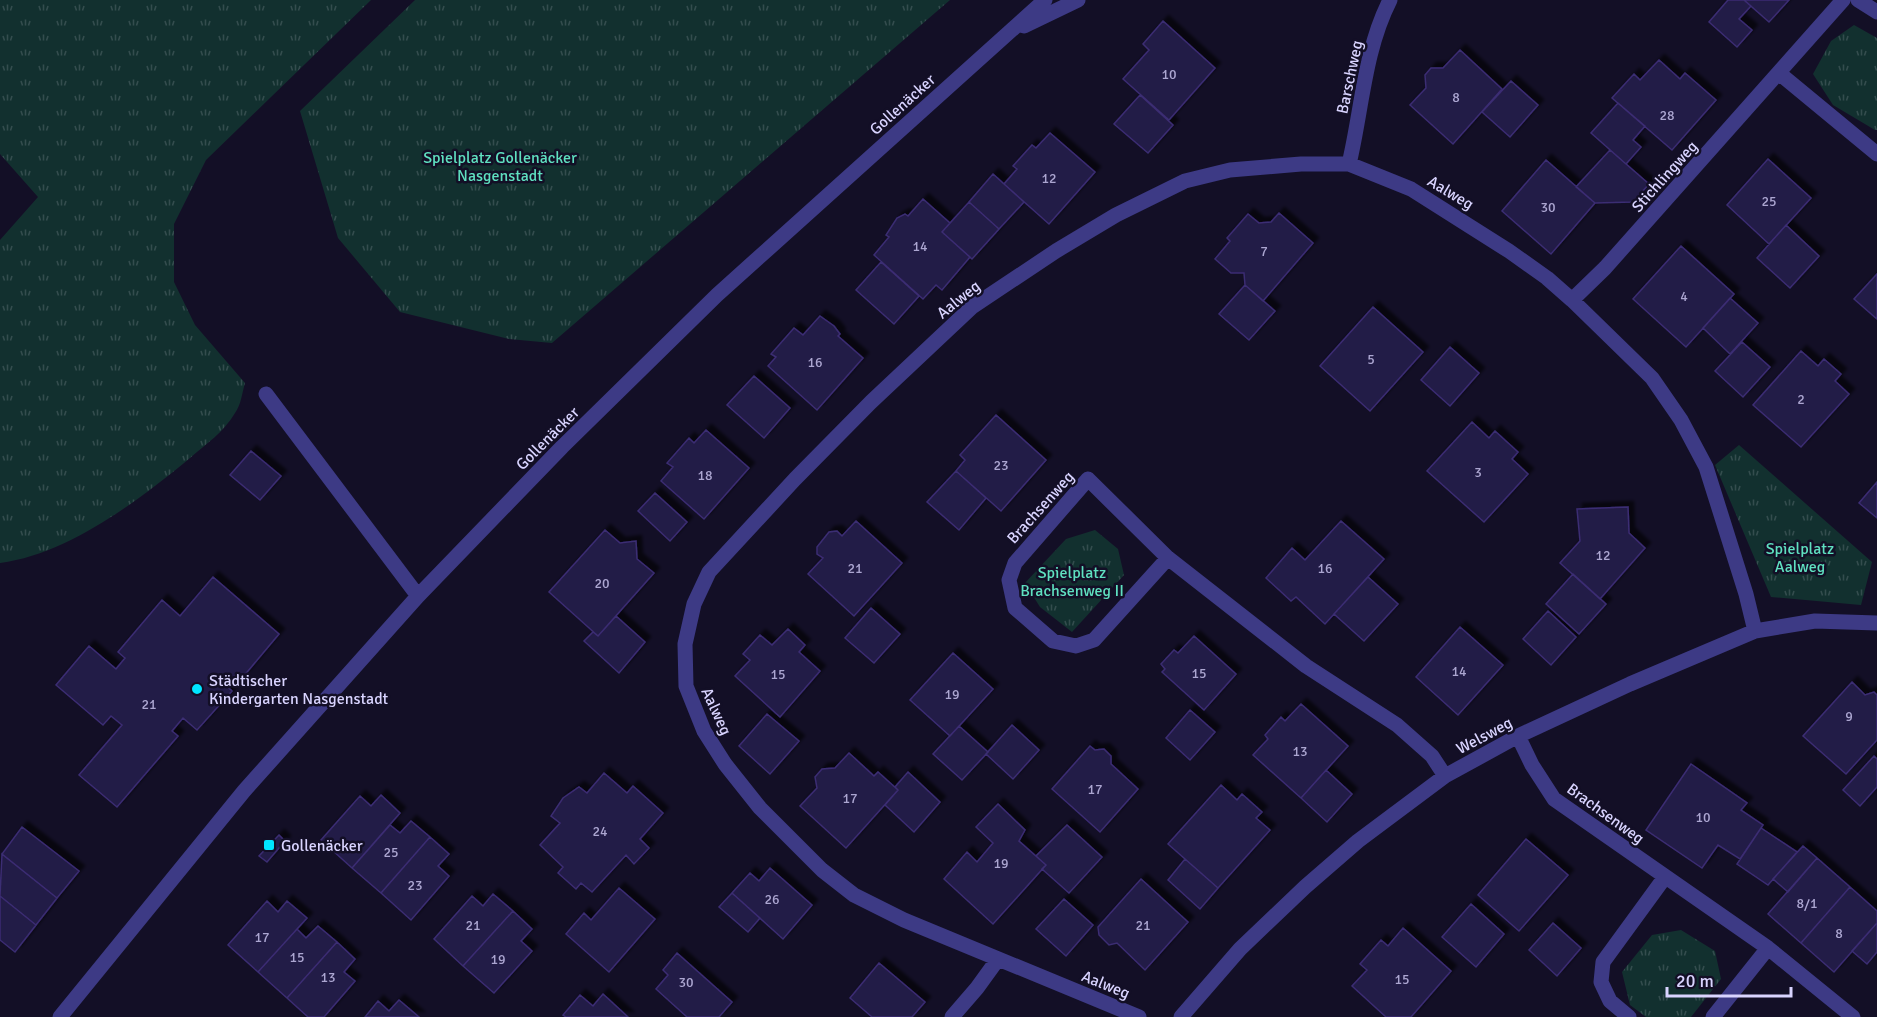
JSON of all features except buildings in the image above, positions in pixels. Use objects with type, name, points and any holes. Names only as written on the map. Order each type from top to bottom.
[{"type":"street","name":"Gollenäcker","points":[[60,1017],[244,791],[418,596],[562,447],[717,295],[1045,0]]},
{"type":"street","name":"Gollenäcker","points":[[1007,33],[1078,0]]},
{"type":"street","name":"Barschweg","points":[[1349,164],[1362,93],[1376,37],[1390,0]]},
{"type":"street","name":"Stichlingweg","points":[[1572,300],[1605,268],[1843,0]]},
{"type":"street","points":[[1858,0],[1877,12]]},
{"type":"street","points":[[1779,72],[1877,154]]},
{"type":"street","name":"Aalweg","points":[[1139,1017],[904,920],[854,895],[822,870],[760,808],[725,764],[704,731],[686,686],[685,644],[694,604],[709,572],[795,479],[871,402],[972,308],[1056,251],[1116,215],[1185,181],[1230,170],[1301,164],[1349,164],[1411,189],[1509,250],[1572,300],[1652,378],[1681,420],[1706,467],[1746,594],[1755,631]]},
{"type":"street","points":[[266,394],[418,596]]},
{"type":"street","name":"Brachsenweg","points":[[1168,558],[1094,640],[1076,646],[1053,641],[1015,609],[1009,580],[1015,563],[1088,479],[1168,558],[1306,666],[1352,698],[1397,725],[1432,756],[1445,776]]},
{"type":"street","name":"Welsweg","points":[[1181,1017],[1240,949],[1305,887],[1358,841],[1445,776],[1518,736],[1630,684],[1755,631],[1815,621],[1877,623]]},
{"type":"street","name":"Brachsenweg","points":[[1518,736],[1532,765],[1554,799],[1768,948],[1853,1017]]},
{"type":"street","points":[[1629,1017],[1610,1001],[1601,982],[1603,962],[1665,877]]},
{"type":"street","points":[[1713,1017],[1768,948]]},
{"type":"street","points":[[952,1017],[998,958]]},
{"type":"green space","points":[[0,0],[371,0],[206,160],[174,224],[174,282],[195,325],[245,383],[239,406],[231,420],[170,474],[101,523],[51,549],[26,558],[0,563],[0,240],[38,197],[0,154]]},
{"type":"green space","name":"Spielplatz Gollenäcker Nasgenstadt","points":[[415,0],[950,0],[552,343],[509,339],[400,312],[338,238],[300,111]]},
{"type":"green space","points":[[1854,25],[1877,38],[1877,130],[1833,105],[1813,74],[1831,41]]},
{"type":"green space","name":"Spielplatz Aalweg","points":[[1739,445],[1872,562],[1861,605],[1771,597],[1715,465]]},
{"type":"green space","name":"Spielplatz Brachsenweg II","points":[[1095,530],[1118,549],[1124,575],[1072,632],[1040,607],[1025,583],[1066,539]]},
{"type":"green space","points":[[1681,930],[1715,951],[1721,979],[1691,1017],[1646,1017],[1630,1005],[1622,972],[1652,935]]},
{"type":"place","name":"Städtischer Kindergarten Nasgenstadt","points":[[197,689]]},
{"type":"place","name":"Gollenäcker","points":[[269,845]]}]
